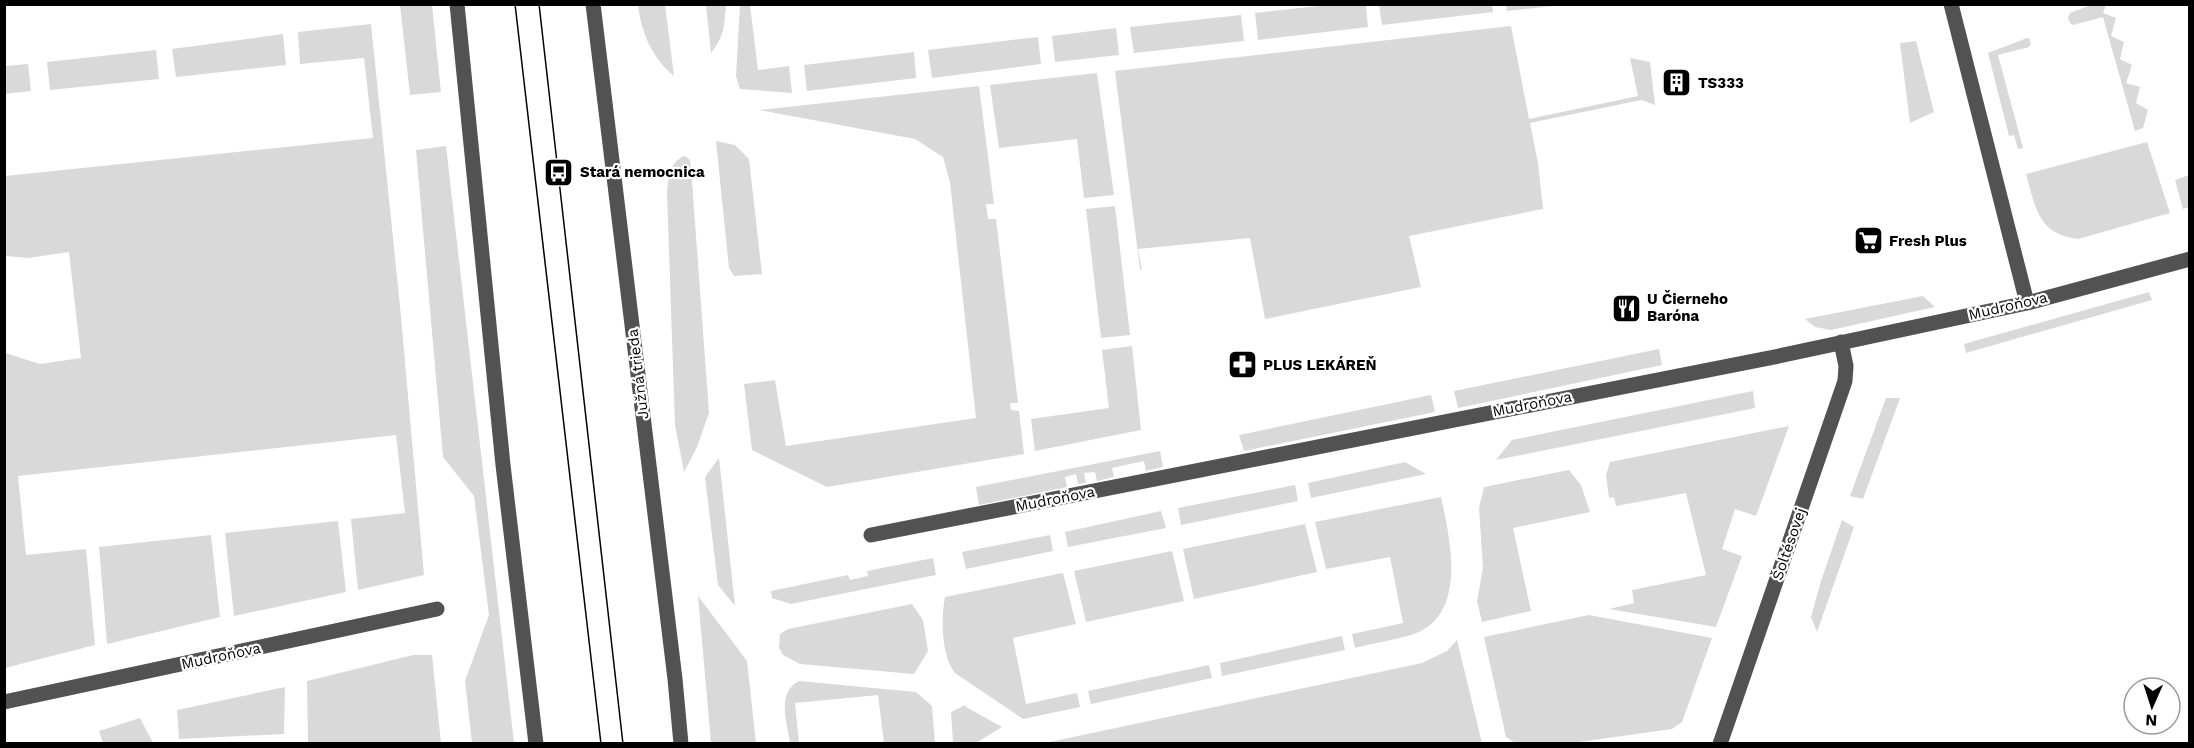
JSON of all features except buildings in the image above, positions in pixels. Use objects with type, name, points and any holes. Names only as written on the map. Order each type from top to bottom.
[{"type":"street","points":[[457,4],[503,465],[536,744]]},
{"type":"street","name":"Južná trieda","points":[[593,4],[674,668],[681,744]]},
{"type":"street","points":[[1952,4],[2027,303]]},
{"type":"street","name":"Mudroňova","points":[[871,535],[1841,342],[2027,303],[2190,259]]},
{"type":"street","name":"Šoltésovej","points":[[1720,744],[1845,381],[1846,366],[1841,342]]},
{"type":"street","name":"Mudroňova","points":[[4,702],[437,609]]},
{"type":"shaded area","points":[[1506,4],[1562,5],[1507,11]]},
{"type":"shaded area","points":[[400,5],[432,5],[441,92],[410,95]]},
{"type":"shaded area","points":[[638,5],[665,5],[674,76],[666,69],[649,44]]},
{"type":"shaded area","points":[[706,5],[726,5],[723,31],[711,53]]},
{"type":"shaded area","points":[[740,5],[750,5],[758,70],[789,66],[792,93],[740,89],[736,76]]},
{"type":"shaded area","points":[[1327,5],[1366,5],[1368,27],[1258,40],[1255,13]]},
{"type":"shaded area","points":[[1379,5],[1492,5],[1493,12],[1382,25]]},
{"type":"shaded area","points":[[2091,5],[2106,5],[2103,13],[2116,18],[2111,36],[2124,42],[2120,59],[2132,65],[2126,83],[2140,87],[2136,103],[2148,110],[2143,128],[2135,131],[2103,17],[2073,25],[2068,18],[2070,13]]},
{"type":"shaded area","points":[[1241,15],[1244,41],[1134,53],[1130,27]]},
{"type":"shaded area","points":[[371,24],[400,306],[424,575],[358,590],[351,519],[405,513],[396,435],[18,476],[26,555],[86,549],[95,645],[5,668],[5,353],[40,364],[81,358],[69,252],[28,258],[5,256],[5,176],[373,138],[364,58],[300,64],[298,32]]},
{"type":"shaded area","points":[[1511,26],[1529,119],[1638,96],[1630,58],[1650,62],[1655,105],[1641,100],[1530,123],[1538,163],[1543,209],[1409,236],[1421,287],[1265,319],[1250,238],[1138,249],[1142,270],[1140,269],[1115,71]]},
{"type":"shaded area","points":[[1116,28],[1119,55],[1055,62],[1052,36]]},
{"type":"shaded area","points":[[283,34],[286,65],[176,77],[172,49]]},
{"type":"shaded area","points":[[1038,37],[1041,64],[932,78],[928,50]]},
{"type":"shaded area","points":[[2027,38],[2031,44],[2029,47],[1998,55],[2023,148],[2018,149],[2014,135],[2009,136],[1988,53]]},
{"type":"shaded area","points":[[1916,41],[1934,112],[1910,123],[1900,43]]},
{"type":"shaded area","points":[[156,50],[159,79],[50,90],[47,62]]},
{"type":"shaded area","points":[[914,52],[916,78],[807,91],[804,65]]},
{"type":"shaded area","points":[[28,64],[31,91],[5,94],[5,66]]},
{"type":"shaded area","points":[[1097,73],[1114,195],[1084,198],[1077,139],[999,148],[990,85]]},
{"type":"shaded area","points":[[979,86],[994,204],[986,204],[988,219],[996,219],[1018,403],[1010,403],[1011,410],[1019,411],[1024,454],[827,487],[752,450],[744,384],[775,380],[786,446],[976,418],[950,182],[943,157],[915,139],[759,110]]},
{"type":"shaded area","points":[[716,141],[735,145],[749,159],[762,274],[734,276],[729,268]]},
{"type":"shaded area","points":[[2147,142],[2170,213],[2078,239],[2054,232],[2046,225],[2036,208],[2026,174]]},
{"type":"shaded area","points":[[446,146],[514,743],[472,743],[465,681],[489,615],[474,496],[443,457],[416,150]]},
{"type":"shaded area","points":[[685,156],[690,160],[691,168],[709,413],[697,447],[684,472],[675,425],[667,194],[673,167],[680,158]]},
{"type":"shaded area","points":[[2189,175],[2189,207],[2183,209],[2175,180]]},
{"type":"shaded area","points":[[1115,206],[1130,335],[1101,338],[1086,209]]},
{"type":"shaded area","points":[[2149,292],[2152,300],[1966,353],[1964,344]]},
{"type":"shaded area","points":[[1923,296],[1935,307],[1831,330],[1815,327],[1805,319]]},
{"type":"shaded area","points":[[1132,346],[1141,430],[1035,451],[1031,419],[1109,408],[1102,350]]},
{"type":"shaded area","points":[[1659,349],[1662,365],[1458,408],[1454,391]]},
{"type":"shaded area","points":[[1753,391],[1755,408],[1496,460],[1512,440]]},
{"type":"shaded area","points":[[1431,395],[1435,412],[1244,451],[1239,435]]},
{"type":"shaded area","points":[[1886,398],[1900,398],[1863,499],[1850,496]]},
{"type":"shaded area","points":[[1789,426],[1756,516],[1735,509],[1722,549],[1742,556],[1716,627],[1609,609],[1634,603],[1632,590],[1706,575],[1686,493],[1616,506],[1614,497],[1609,498],[1606,475],[1610,462]]},
{"type":"shaded area","points":[[1160,451],[1163,467],[1146,471],[1144,461],[1112,468],[1114,477],[1097,481],[1095,472],[1084,473],[1086,483],[1078,484],[1076,474],[1065,477],[1067,487],[979,505],[976,487]]},
{"type":"shaded area","points":[[719,458],[735,606],[718,585],[705,477]]},
{"type":"shaded area","points":[[1405,462],[1426,474],[1311,498],[1308,483]]},
{"type":"shaded area","points":[[1569,470],[1581,485],[1590,512],[1513,528],[1531,611],[1482,622],[1477,601],[1483,568],[1479,508],[1484,487]]},
{"type":"shaded area","points":[[1295,485],[1298,501],[1181,525],[1178,508]]},
{"type":"shaded area","points":[[1441,497],[1451,554],[1449,593],[1442,610],[1431,624],[1414,634],[1355,648],[1352,634],[1403,623],[1390,557],[1326,569],[1315,522]]},
{"type":"shaded area","points":[[1161,511],[1166,528],[1068,547],[1065,532]]},
{"type":"shaded area","points":[[1842,520],[1854,527],[1817,632],[1811,617]]},
{"type":"shaded area","points":[[338,521],[346,592],[234,616],[225,533]]},
{"type":"shaded area","points":[[1305,524],[1317,572],[1194,599],[1183,549]]},
{"type":"shaded area","points":[[211,535],[220,617],[107,644],[99,547]]},
{"type":"shaded area","points":[[1050,535],[1053,551],[966,569],[962,552]]},
{"type":"shaded area","points":[[1172,551],[1184,601],[1086,622],[1074,571]]},
{"type":"shaded area","points":[[933,558],[936,575],[791,604],[772,598],[771,591],[848,575],[850,580],[868,576],[867,571]]},
{"type":"shaded area","points":[[1063,573],[1076,624],[1013,638],[1026,704],[1077,693],[1080,707],[1023,719],[955,673],[950,666],[943,626],[945,597]]},
{"type":"shaded area","points":[[698,596],[747,661],[756,743],[711,743]]},
{"type":"shaded area","points":[[912,604],[923,620],[928,651],[914,674],[800,664],[783,655],[779,648],[780,634],[788,629]]},
{"type":"shaded area","points":[[1589,615],[1712,638],[1682,722],[1672,729],[1565,744],[1515,743],[1506,737],[1484,637]]},
{"type":"shaded area","points":[[1342,636],[1345,650],[1222,676],[1220,663]]},
{"type":"shaded area","points":[[1457,640],[1482,743],[1045,743],[1422,663],[1447,651]]},
{"type":"shaded area","points":[[413,655],[432,655],[441,743],[308,743],[307,681]]},
{"type":"shaded area","points":[[1209,665],[1212,678],[1091,704],[1088,691]]},
{"type":"shaded area","points":[[799,681],[916,692],[932,706],[935,743],[884,743],[878,695],[795,703],[799,743],[790,743],[785,717],[785,700],[792,686]]},
{"type":"shaded area","points":[[285,687],[284,734],[179,739],[177,710]]},
{"type":"shaded area","points":[[965,705],[1002,727],[976,743],[953,743],[951,712]]},
{"type":"shaded area","points":[[140,718],[153,743],[103,743],[99,731]]},
{"type":"tram line","points":[[515,4],[601,744]]},
{"type":"tram line","points":[[539,4],[623,744]]},
{"type":"place","name":"TS333","points":[[1677,83]]},
{"type":"place","name":"Stará nemocnica","points":[[559,172]]},
{"type":"place","name":"Fresh Plus","points":[[1868,241]]},
{"type":"place","name":"U Čierneho Baróna","points":[[1626,308]]},
{"type":"place","name":"PLUS LEKÁREŇ","points":[[1242,365]]}]
